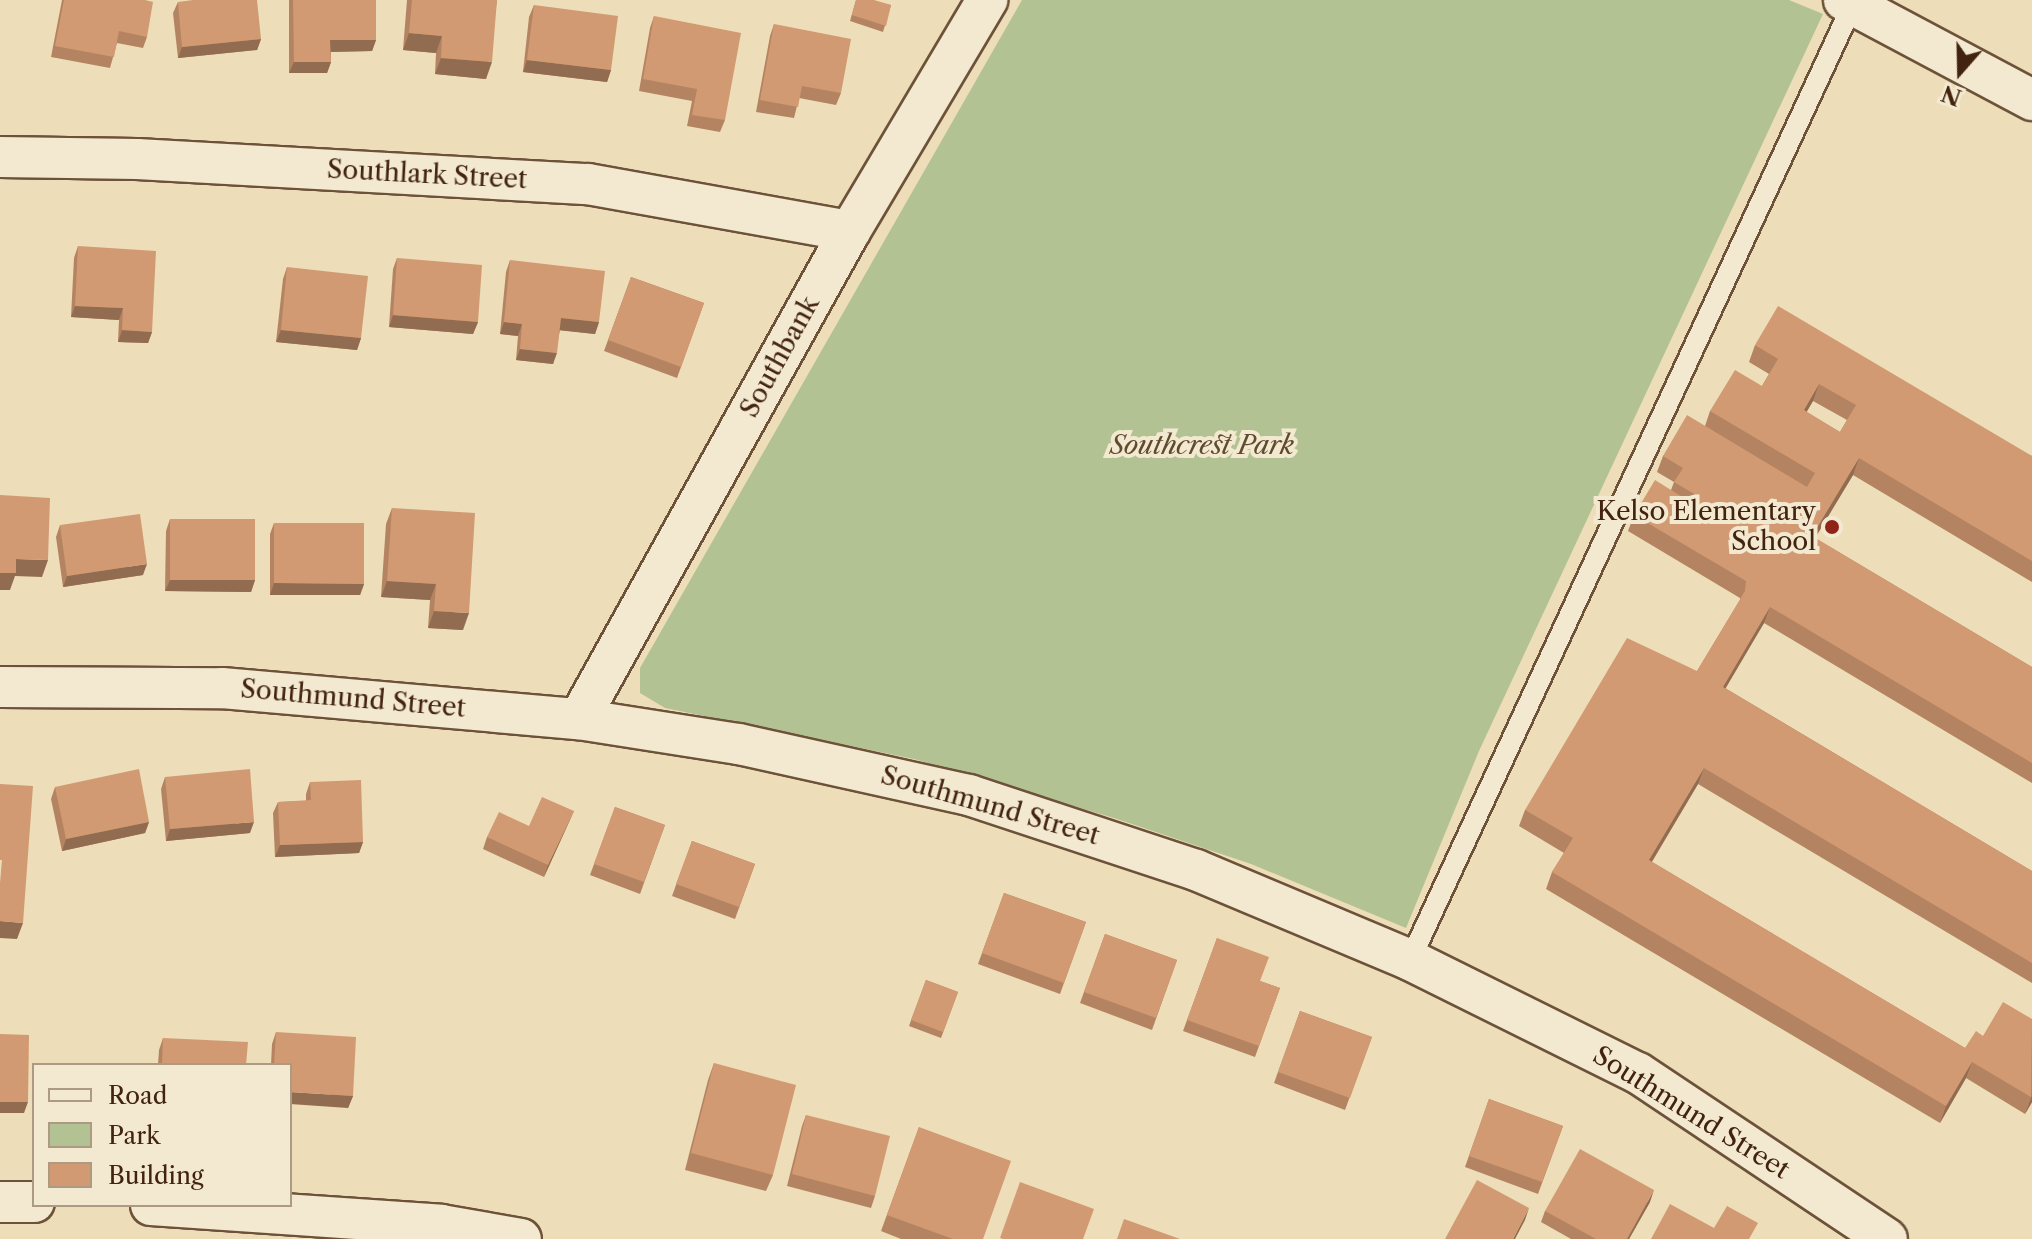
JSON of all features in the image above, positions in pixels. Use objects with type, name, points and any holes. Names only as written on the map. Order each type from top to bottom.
[{"type":"street","name":"Southbank","points":[[579,719],[850,231],[987,0]]},
{"type":"street","points":[[1849,2],[2032,100]]},
{"type":"street","name":"Southlark Street","points":[[0,157],[137,159],[588,184],[850,231]]},
{"type":"street","name":"Southmund Street","points":[[0,687],[222,688],[579,719],[739,744],[969,795],[1196,870],[1410,960],[1638,1073],[1887,1239]]},
{"type":"street","points":[[0,1202],[32,1202]]},
{"type":"street","points":[[180,1207],[441,1225],[521,1239]]},
{"type":"lane","points":[[1410,960],[1849,2]]},
{"type":"green space","name":"Southcrest Park","points":[[1022,0],[1789,0],[1823,14],[1479,751],[1406,928],[1251,864],[1114,818],[914,759],[665,708],[640,693],[640,668]]},
{"type":"building","points":[[64,0],[153,2],[147,37],[119,31],[114,57],[55,46]]},
{"type":"building","points":[[257,0],[261,39],[182,47],[178,2]]},
{"type":"building","points":[[293,0],[376,0],[376,40],[330,40],[331,62],[294,62]]},
{"type":"building","points":[[412,0],[497,0],[492,62],[441,58],[442,36],[409,33]]},
{"type":"building","points":[[856,0],[874,0],[891,5],[886,26],[852,15]]},
{"type":"building","points":[[534,5],[618,16],[611,70],[527,60]]},
{"type":"building","points":[[654,16],[741,33],[725,120],[692,115],[697,89],[643,79]]},
{"type":"building","points":[[774,24],[851,39],[841,93],[802,86],[798,107],[760,100]]},
{"type":"building","points":[[78,246],[156,251],[152,332],[122,330],[123,308],[75,306]]},
{"type":"building","points":[[397,258],[482,265],[478,322],[393,315]]},
{"type":"building","points":[[510,260],[605,271],[599,322],[561,318],[557,353],[520,349],[522,324],[504,322]]},
{"type":"building","points":[[287,267],[368,276],[361,338],[281,330]]},
{"type":"building","points":[[631,277],[704,303],[681,367],[608,340]]},
{"type":"building","points":[[1778,306],[2032,456],[2032,561],[1859,458],[1812,536],[2032,667],[2032,763],[1770,607],[1723,687],[2032,871],[2032,963],[1704,768],[1649,860],[1965,1048],[1976,1031],[1983,1036],[2003,1002],[2032,1019],[2031,1097],[1972,1062],[1946,1106],[1552,872],[1573,838],[1525,810],[1627,638],[1697,671],[1745,591],[1746,581],[1634,515],[1655,480],[1692,503],[1696,495],[1674,482],[1683,468],[1663,456],[1687,415],[1807,487],[1815,473],[1710,411],[1735,370],[1762,386],[1778,359],[1755,345]],"holes":[[[1819,384],[1856,405],[1840,432],[1804,410]]]},
{"type":"building","points":[[0,495],[50,498],[48,560],[16,559],[16,573],[0,573]]},
{"type":"building","points":[[392,508],[475,513],[469,613],[434,611],[436,584],[387,581]]},
{"type":"building","points":[[140,514],[147,564],[67,576],[60,525]]},
{"type":"building","points":[[170,519],[255,519],[255,580],[170,580]]},
{"type":"building","points":[[274,523],[364,523],[364,584],[274,583]]},
{"type":"building","points":[[139,769],[149,822],[66,839],[55,787]]},
{"type":"building","points":[[250,769],[254,822],[170,829],[165,777]]},
{"type":"building","points":[[361,780],[363,842],[280,845],[278,802],[311,800],[310,782]]},
{"type":"building","points":[[0,784],[33,786],[23,923],[0,921]]},
{"type":"building","points":[[542,797],[574,811],[548,865],[487,837],[499,812],[529,826]]},
{"type":"building","points":[[615,807],[665,825],[644,882],[594,864]]},
{"type":"building","points":[[692,841],[755,864],[739,907],[676,884]]},
{"type":"building","points":[[1004,893],[1086,922],[1064,983],[982,953]]},
{"type":"building","points":[[1105,934],[1177,960],[1156,1018],[1084,992]]},
{"type":"building","points":[[1217,938],[1269,957],[1260,981],[1280,988],[1259,1046],[1187,1020]]},
{"type":"building","points":[[926,980],[958,992],[943,1032],[911,1020]]},
{"type":"building","points":[[1300,1011],[1372,1037],[1350,1098],[1278,1072]]},
{"type":"building","points":[[276,1032],[356,1037],[353,1096],[292,1092],[292,1063],[274,1063]]},
{"type":"building","points":[[0,1034],[29,1035],[28,1102],[0,1102]]},
{"type":"building","points":[[163,1038],[248,1042],[246,1063],[162,1063]]},
{"type":"building","points":[[714,1063],[796,1085],[773,1175],[691,1153]]},
{"type":"building","points":[[1489,1099],[1563,1126],[1542,1182],[1469,1156]]},
{"type":"building","points":[[806,1115],[890,1136],[875,1196],[792,1174]]},
{"type":"building","points":[[919,1127],[1011,1161],[983,1239],[953,1239],[887,1215]]},
{"type":"building","points":[[1580,1149],[1654,1190],[1627,1239],[1596,1239],[1545,1211]]},
{"type":"building","points":[[1477,1180],[1529,1208],[1513,1239],[1445,1239]]},
{"type":"building","points":[[1020,1182],[1094,1209],[1083,1239],[1000,1238]]},
{"type":"building","points":[[1670,1204],[1714,1228],[1727,1206],[1758,1223],[1749,1239],[1651,1239]]},
{"type":"building","points":[[1124,1219],[1180,1239],[1117,1239]]},
{"type":"place","name":"Kelso Elementary School","points":[[1832,527]]}]
